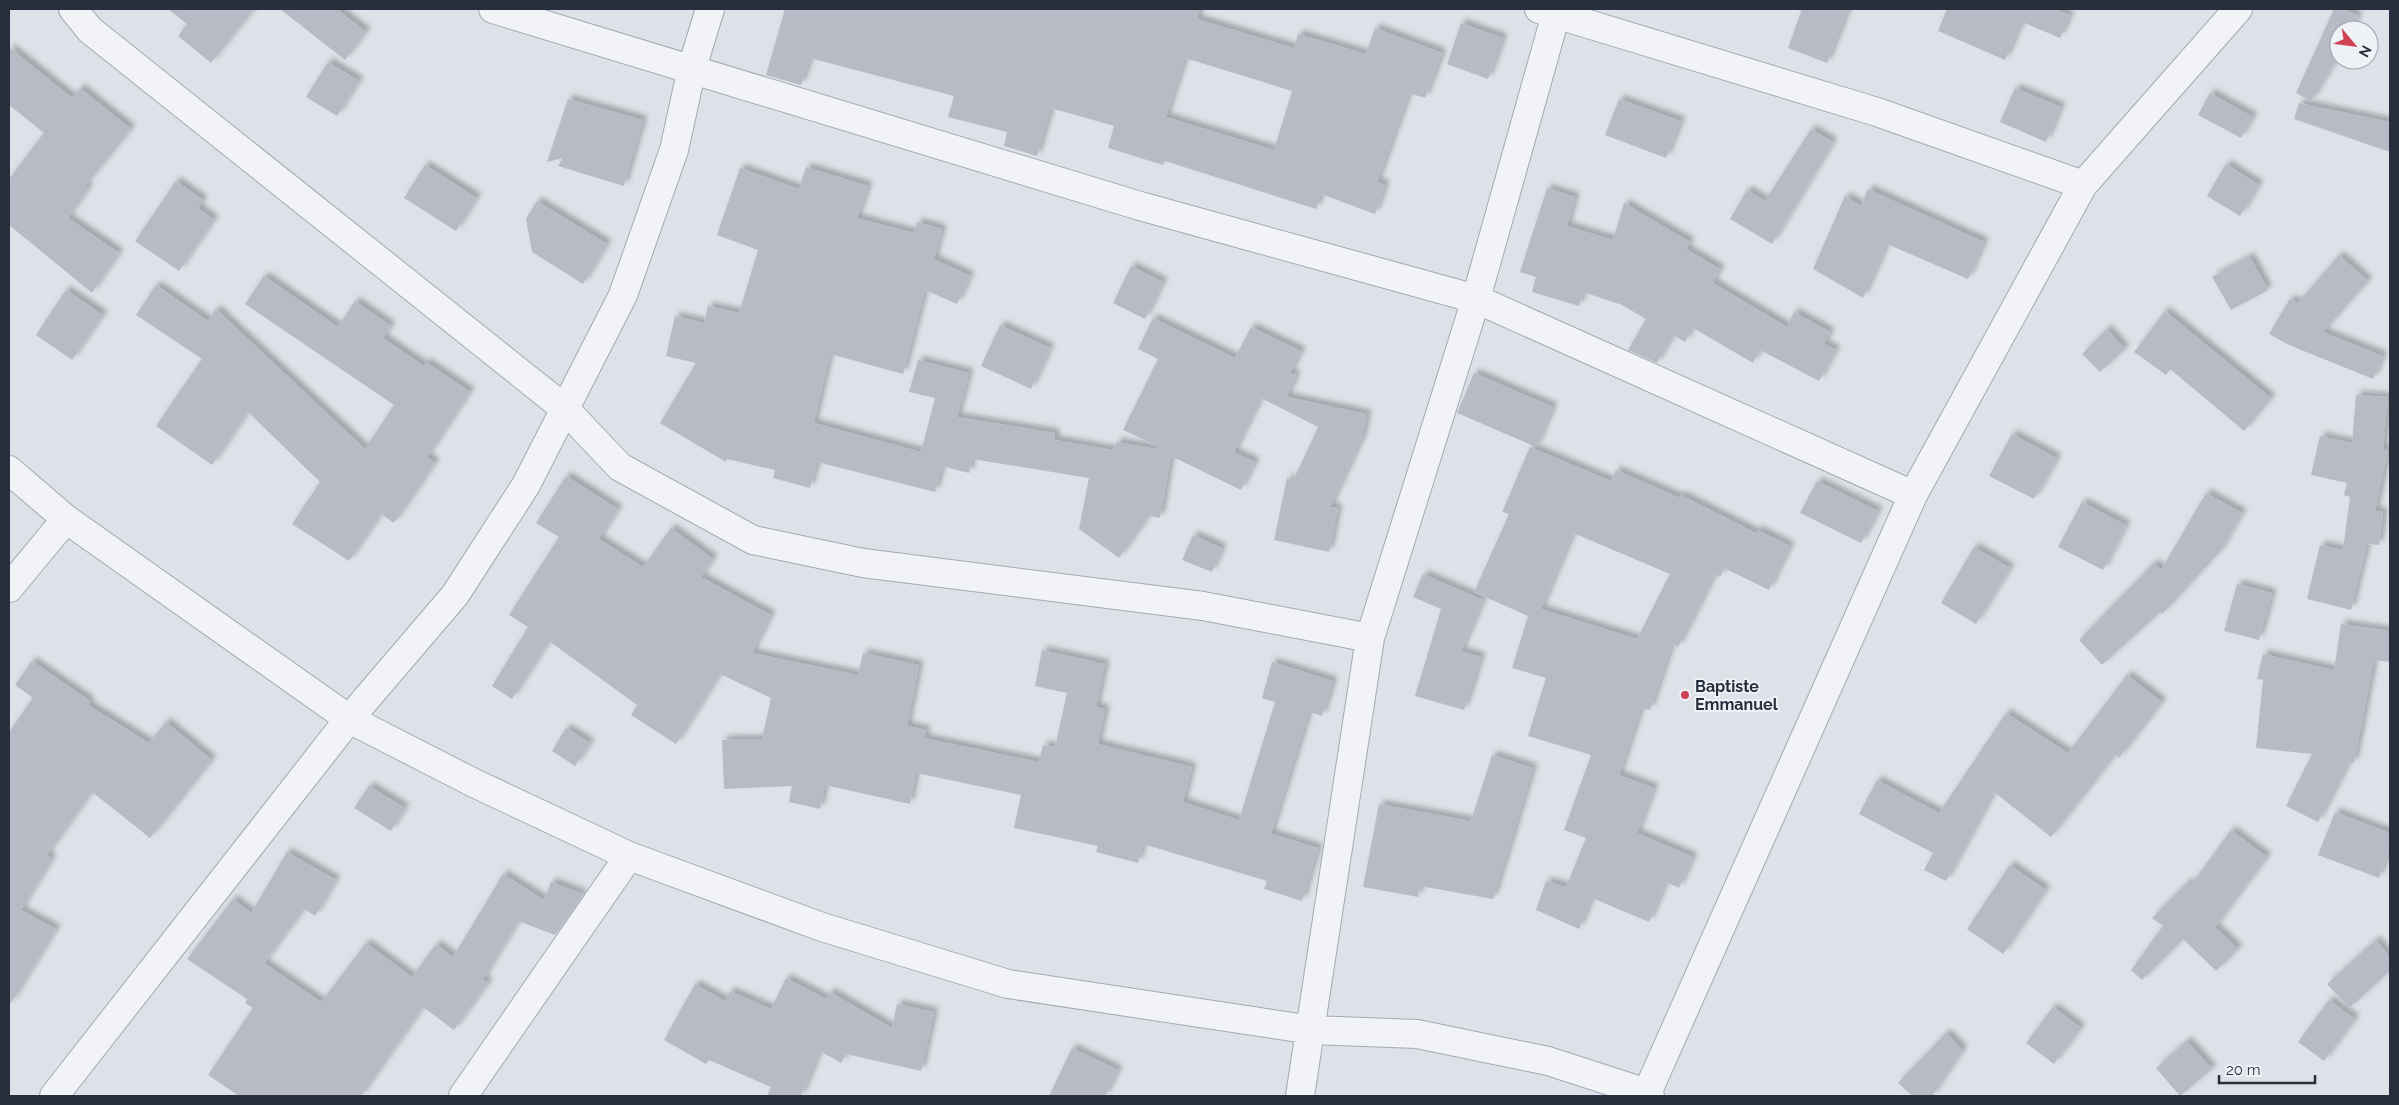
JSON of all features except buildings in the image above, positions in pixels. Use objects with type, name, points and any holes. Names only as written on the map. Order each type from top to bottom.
[{"type":"street","points":[[73,9],[90,30],[564,408],[620,467],[753,540],[863,563],[1203,606],[1370,638]]},
{"type":"street","points":[[492,9],[692,68],[1140,206],[1476,299],[1913,494]]},
{"type":"street","points":[[54,1096],[349,719],[455,595],[526,485],[623,295],[674,150],[692,68],[710,9]]},
{"type":"street","points":[[9,470],[66,519],[349,719],[474,783],[629,856],[822,927],[1008,984],[1312,1030],[1417,1034],[1548,1061],[1649,1094],[1913,494],[2083,185],[2238,9]]},
{"type":"street","points":[[1300,1096],[1312,1030],[1370,638],[1476,299],[1547,11],[1877,112],[2083,185]]},
{"type":"street","points":[[9,588],[66,519]]},
{"type":"street","points":[[463,1096],[629,856]]},
{"type":"place","name":"Baptiste Emmanuel","points":[[1685,695]]}]
